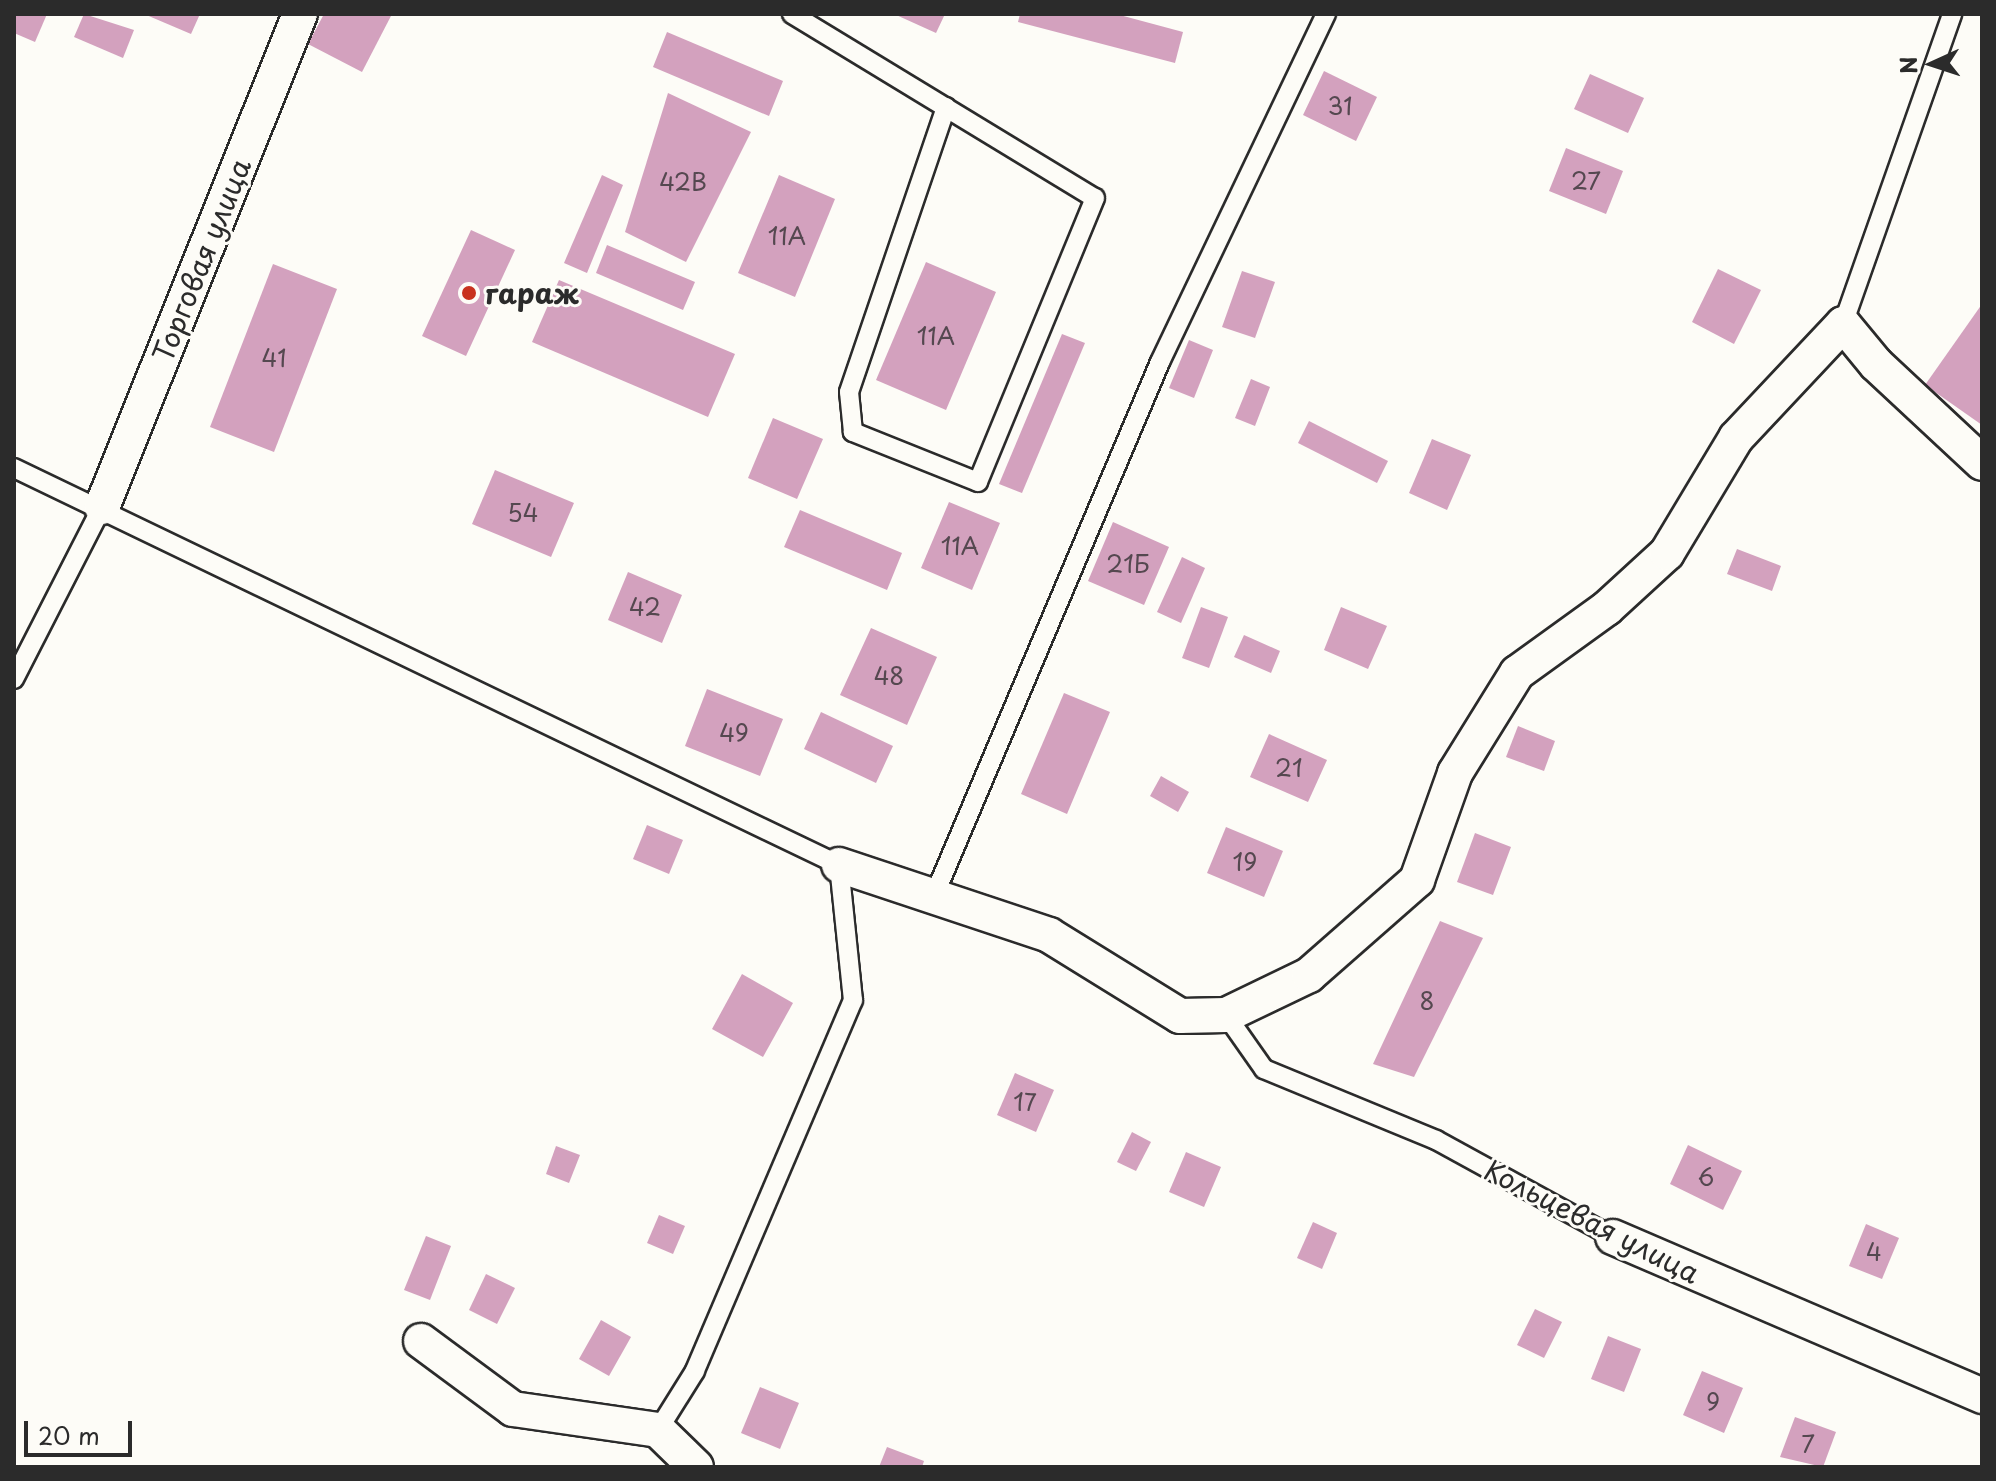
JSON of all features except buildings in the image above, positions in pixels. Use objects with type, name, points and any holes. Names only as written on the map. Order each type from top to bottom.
[{"type":"street","name":"Торговая улица","points":[[102,507],[300,14]]},
{"type":"street","points":[[839,865],[1049,935],[1180,1016],[1226,1015],[1309,975],[1417,880],[1455,773],[1517,673],[1607,608],[1667,553],[1736,438],[1843,324],[1876,364],[1982,463]]},
{"type":"street","name":"Кольцевая улица","points":[[1613,1237],[1982,1396]]},
{"type":"street","points":[[421,1341],[513,1409],[658,1430],[696,1467]]},
{"type":"lane","points":[[792,14],[946,107],[1095,198],[978,482],[853,432],[849,392],[946,107]]},
{"type":"lane","points":[[934,896],[1160,362],[1326,14]]},
{"type":"lane","points":[[1843,324],[1952,14]]},
{"type":"lane","points":[[14,468],[102,507],[839,865],[853,1000],[695,1371],[658,1430]]},
{"type":"lane","points":[[14,679],[102,507]]},
{"type":"lane","name":"Кольцевая улица","points":[[1226,1015],[1264,1069],[1436,1140],[1613,1237]]},
{"type":"place","name":"гараж","points":[[469,293]]}]
